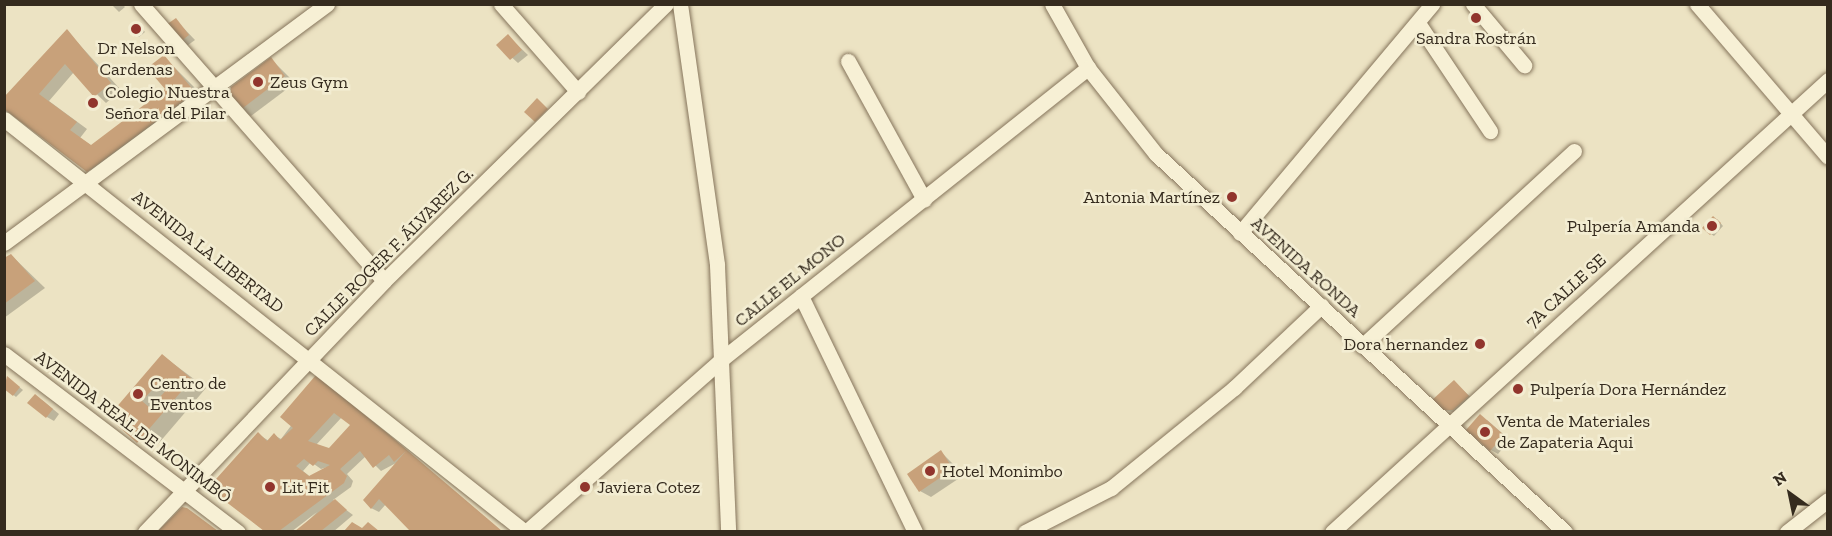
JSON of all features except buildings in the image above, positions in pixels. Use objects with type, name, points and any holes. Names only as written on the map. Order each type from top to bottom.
[{"type":"street","points":[[141,4],[211,87],[384,281]]},
{"type":"street","points":[[4,243],[84,180],[327,4]]},
{"type":"street","points":[[501,4],[578,92]]},
{"type":"street","name":"CALLE ROGER F. ÁLVAREZ G.","points":[[145,531],[384,281],[666,4]]},
{"type":"street","points":[[680,4],[717,265],[728,531]]},
{"type":"street","name":"AVENIDA RONDA","points":[[1052,4],[1088,68],[1156,153],[1448,426],[1565,531]]},
{"type":"street","points":[[1240,233],[1432,4]]},
{"type":"street","points":[[1473,4],[1524,65]]},
{"type":"street","points":[[1697,4],[1792,111],[1827,157]]},
{"type":"street","points":[[1418,23],[1490,130]]},
{"type":"street","points":[[848,61],[924,199]]},
{"type":"street","name":"CALLE EL MONO","points":[[525,531],[722,360],[1088,68]]},
{"type":"street","name":"7A CALLE SE","points":[[1332,531],[1827,80]]},
{"type":"street","name":"AVENIDA LA LIBERTAD","points":[[4,119],[311,357],[525,531]]},
{"type":"street","points":[[1362,346],[1574,151]]},
{"type":"street","points":[[801,296],[915,531]]},
{"type":"street","points":[[1025,531],[1112,488],[1234,388],[1321,306]]},
{"type":"street","name":"AVENIDA REAL DE MONIMBÓ","points":[[4,354],[238,531]]},
{"type":"street","points":[[1787,531],[1827,500]]},
{"type":"street","points":[[1346,518],[1356,531]]},
{"type":"place","name":"Sandra Rostrán","points":[[1476,18]]},
{"type":"place","name":"Dr Nelson Cardenas","points":[[136,29]]},
{"type":"place","name":"Zeus Gym","points":[[258,82]]},
{"type":"place","name":"Colegio Nuestra Señora del Pilar","points":[[93,103]]},
{"type":"place","name":"Antonia Martínez","points":[[1232,197]]},
{"type":"place","name":"Pulpería Amanda","points":[[1712,226]]},
{"type":"place","name":"Dora hernandez","points":[[1480,344]]},
{"type":"place","name":"Pulpería Dora Hernández","points":[[1518,389]]},
{"type":"place","name":"Centro de Eventos","points":[[138,394]]},
{"type":"place","name":"Venta de Materiales de Zapateria Aqui","points":[[1485,432]]},
{"type":"place","name":"Hotel Monimbo","points":[[930,471]]},
{"type":"place","name":"Lit Fit","points":[[270,487]]},
{"type":"place","name":"Javiera Cotez","points":[[585,487]]}]
